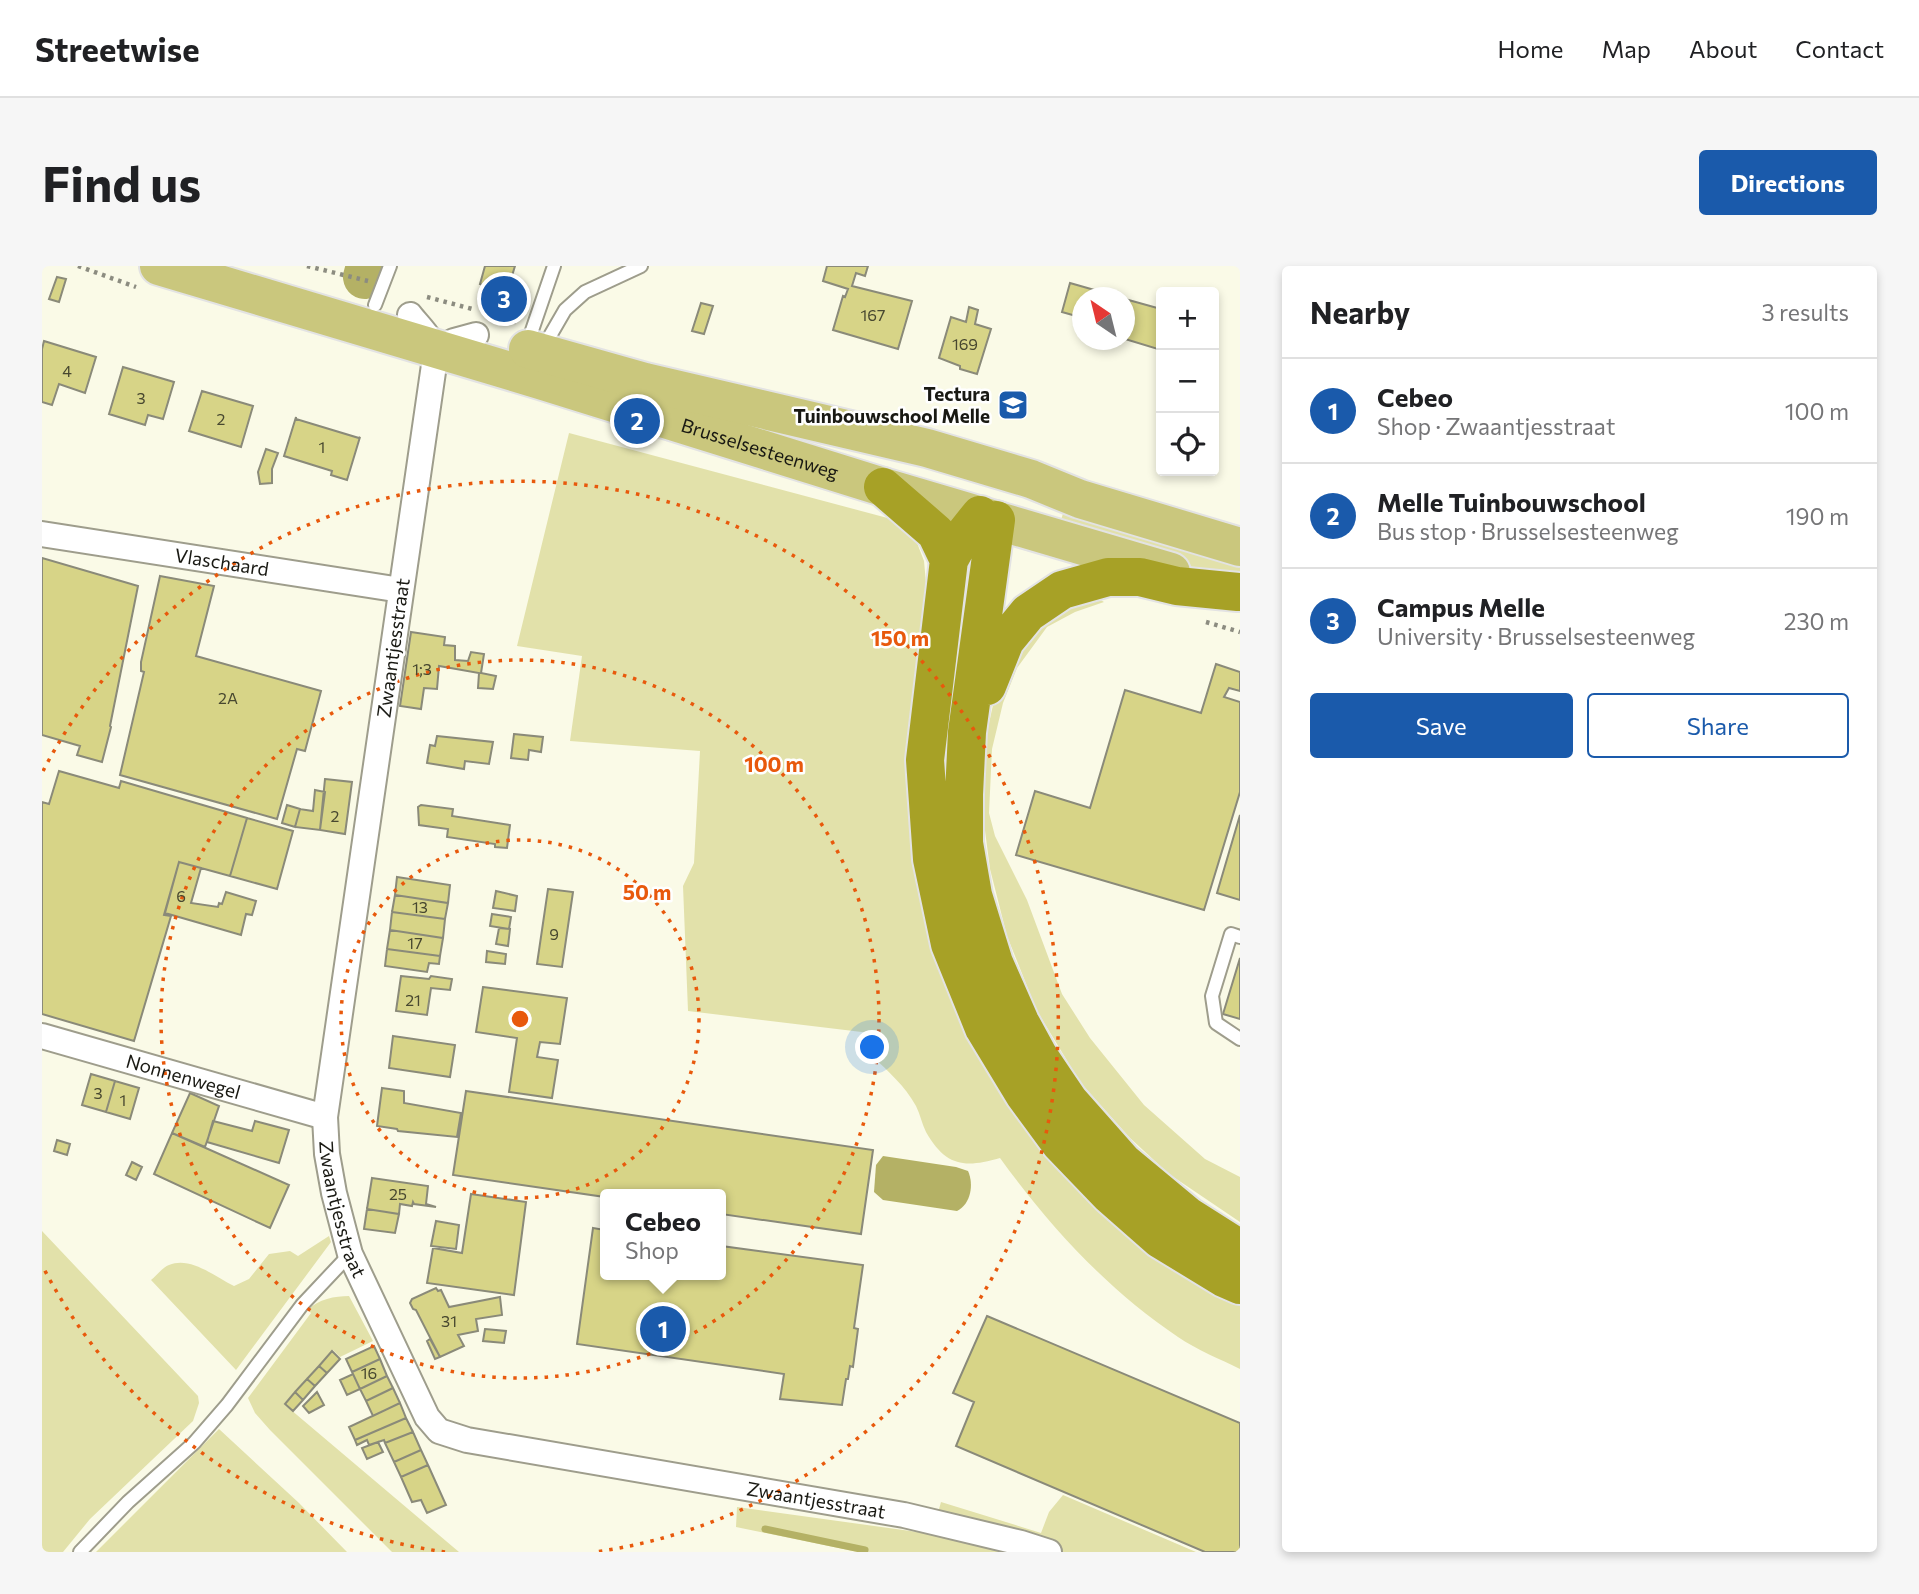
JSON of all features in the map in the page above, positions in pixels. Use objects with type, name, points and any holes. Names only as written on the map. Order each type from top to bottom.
[{"type":"highway","points":[[883,487],[936,533],[949,559]]},
{"type":"highway","points":[[988,514],[960,540],[949,559],[925,760],[932,859],[950,944],[984,1028],[1024,1094],[1060,1143],[1110,1195],[1160,1239],[1240,1285]]},
{"type":"highway","points":[[988,514],[967,732],[964,843],[973,895],[994,963],[1020,1022],[1069,1101],[1123,1162],[1188,1216],[1240,1249]]},
{"type":"highway","points":[[967,732],[1005,641],[1028,613],[1062,590],[1108,577],[1140,577],[1177,586],[1239,593]]},
{"type":"main road","name":"Brusselsesteenweg","points":[[159,266],[435,351],[536,361],[645,383],[927,448],[1031,479],[1080,499],[1240,547]]},
{"type":"main road","name":"Brusselsesteenweg","points":[[238,266],[477,335],[536,361],[883,487],[988,514],[1239,593]]},
{"type":"main road","points":[[927,448],[969,482],[988,514],[1023,495],[1080,499]]},
{"type":"street","points":[[393,310],[430,339],[435,351],[454,341],[477,335]]},
{"type":"street","name":"Zwaantjesstraat","points":[[435,351],[325,1117],[327,1154],[334,1193],[350,1254],[428,1417],[439,1431],[450,1436],[661,1475],[904,1515],[1049,1552]]},
{"type":"street","name":"Vlaschaard","points":[[42,534],[401,590]]},
{"type":"street","name":"Nonnenwegel","points":[[42,1036],[325,1117]]},
{"type":"lane","points":[[390,266],[393,310]]},
{"type":"lane","points":[[536,361],[554,266]]},
{"type":"lane","points":[[536,361],[565,310],[585,292],[641,266]]},
{"type":"lane","points":[[1240,937],[1231,934],[1212,996],[1216,1023],[1240,1039]]},
{"type":"lane","points":[[80,1552],[128,1502],[194,1443],[227,1405],[302,1305],[350,1254]]},
{"type":"green space","points":[[569,433],[895,520],[914,535],[924,561],[927,594],[907,760],[1009,1104],[1045,1155],[1098,1210],[1150,1254],[1215,1294],[1240,1305],[1240,1369],[1185,1342],[1127,1298],[1060,1232],[1000,1158],[966,1163],[957,1162],[941,1152],[926,1132],[916,1106],[907,1092],[872,1056],[870,1033],[688,1011],[683,886],[694,863],[700,751],[570,741],[582,656],[517,646]]},
{"type":"green space","points":[[1064,510],[1240,563],[1240,586],[1059,527]]},
{"type":"green space","points":[[1092,595],[1104,602],[1075,612],[1047,627],[1017,668],[1003,703],[992,749],[989,813],[995,836],[1027,900],[1062,994],[1090,1038],[1144,1105],[1205,1159],[1240,1177],[1240,1222],[1169,1174],[1130,1138],[1080,1082],[1037,1011],[1007,936],[990,869],[981,800],[986,737],[998,682],[1018,640],[1056,607]]},
{"type":"green space","points":[[42,1231],[198,1396],[199,1403],[193,1421],[90,1519],[63,1552],[42,1552]]},
{"type":"green space","points":[[329,1236],[331,1242],[236,1370],[151,1280],[167,1266],[186,1263],[234,1286],[249,1279],[269,1254],[290,1251],[298,1256]]},
{"type":"green space","points":[[349,1296],[373,1341],[340,1357],[333,1350],[284,1404],[459,1552],[392,1552],[270,1430],[255,1413],[248,1398],[311,1313],[308,1310],[327,1299]]},
{"type":"green space","points":[[219,1429],[299,1503],[347,1552],[96,1552]]},
{"type":"green space","points":[[1063,1495],[1196,1552],[858,1552],[736,1527],[737,1507],[932,1534],[941,1502],[1041,1533],[1049,1512]]},
{"type":"shaded area","points":[[883,1156],[968,1171],[971,1188],[968,1199],[957,1211],[883,1200],[874,1192],[876,1165]]},
{"type":"building","points":[[485,266],[515,266],[507,292],[480,284]]},
{"type":"building","points":[[827,266],[868,266],[865,276],[856,273],[852,286],[912,301],[898,349],[833,330],[843,296],[845,297],[848,289],[823,281]]},
{"type":"building","points":[[57,277],[66,279],[59,302],[49,299]]},
{"type":"building","points":[[1070,283],[1084,287],[1072,287],[1072,315],[1062,312]]},
{"type":"building","points":[[1135,302],[1156,308],[1156,348],[1135,342]]},
{"type":"building","points":[[701,303],[713,306],[704,334],[692,331]]},
{"type":"building","points":[[969,307],[978,310],[975,324],[991,329],[977,374],[939,358],[951,317],[966,322]]},
{"type":"building","points":[[44,341],[96,357],[85,393],[59,384],[52,405],[42,402]]},
{"type":"building","points":[[123,367],[174,382],[163,419],[148,415],[145,425],[109,414]]},
{"type":"building","points":[[202,391],[253,406],[241,447],[189,431]]},
{"type":"building","points":[[296,417],[360,437],[347,480],[331,475],[332,471],[284,456]]},
{"type":"building","points":[[266,449],[278,453],[272,469],[272,483],[260,484],[258,472]]},
{"type":"building","points":[[42,558],[138,586],[102,762],[77,755],[80,746],[42,735]]},
{"type":"building","points":[[160,576],[214,586],[196,656],[321,691],[305,751],[297,749],[277,819],[120,775],[144,672],[141,671],[141,662]]},
{"type":"building","points":[[411,632],[445,637],[444,645],[455,646],[455,660],[468,661],[471,652],[484,654],[481,673],[496,676],[493,689],[478,688],[479,673],[439,666],[437,689],[424,688],[421,709],[400,706]]},
{"type":"building","points":[[1216,664],[1240,672],[1240,691],[1229,688],[1224,697],[1240,702],[1240,792],[1204,910],[1016,855],[1035,791],[1090,808],[1125,690],[1201,713]]},
{"type":"building","points":[[514,734],[543,737],[541,752],[529,750],[528,760],[511,758]]},
{"type":"building","points":[[437,736],[493,742],[489,764],[465,761],[464,769],[427,763],[430,745],[435,746]]},
{"type":"building","points":[[59,771],[119,788],[121,781],[247,818],[230,876],[179,862],[164,915],[171,916],[134,1041],[42,1014],[42,802],[49,804]]},
{"type":"building","points":[[325,779],[352,782],[345,834],[320,830]]},
{"type":"building","points":[[315,790],[325,792],[320,830],[295,827],[300,809],[313,811]]},
{"type":"building","points":[[287,805],[300,809],[295,827],[282,823]]},
{"type":"building","points":[[421,805],[453,809],[452,816],[510,825],[507,848],[447,837],[448,829],[419,825],[418,807]]},
{"type":"building","points":[[1240,815],[1240,900],[1217,893]]},
{"type":"building","points":[[247,818],[293,831],[277,889],[230,876]]},
{"type":"building","points":[[179,862],[201,868],[191,903],[218,907],[219,903],[222,904],[226,892],[256,901],[252,915],[246,914],[241,935],[165,913]]},
{"type":"building","points":[[397,877],[450,885],[448,903],[395,895]]},
{"type":"building","points":[[548,889],[573,892],[562,967],[537,964]]},
{"type":"building","points":[[496,891],[517,896],[515,911],[493,908]]},
{"type":"building","points":[[395,895],[448,903],[445,919],[392,912]]},
{"type":"building","points":[[392,912],[445,919],[443,938],[390,930]]},
{"type":"building","points":[[492,914],[511,917],[509,929],[490,926]]},
{"type":"building","points":[[499,928],[510,929],[508,946],[496,944]]},
{"type":"building","points":[[390,930],[443,938],[440,956],[387,949]]},
{"type":"building","points":[[387,949],[440,956],[439,964],[429,963],[427,972],[385,966]]},
{"type":"building","points":[[487,951],[506,954],[505,964],[486,962]]},
{"type":"building","points":[[1240,958],[1240,1019],[1223,1014]]},
{"type":"building","points":[[401,976],[452,979],[450,990],[431,988],[427,1015],[396,1011]]},
{"type":"building","points":[[483,987],[567,998],[560,1044],[540,1042],[537,1057],[558,1060],[552,1098],[509,1092],[517,1038],[476,1032]]},
{"type":"building","points":[[393,1036],[455,1045],[450,1077],[389,1068]]},
{"type":"building","points":[[91,1074],[115,1081],[106,1112],[82,1105]]},
{"type":"building","points":[[115,1081],[139,1088],[130,1119],[106,1112]]},
{"type":"building","points":[[382,1088],[404,1091],[404,1103],[461,1113],[457,1137],[377,1126]]},
{"type":"building","points":[[466,1091],[873,1150],[861,1234],[726,1215],[726,1189],[600,1189],[600,1196],[453,1175]]},
{"type":"building","points":[[190,1093],[219,1106],[205,1147],[172,1133]]},
{"type":"building","points":[[213,1121],[252,1131],[255,1121],[289,1130],[279,1163],[207,1142]]},
{"type":"building","points":[[172,1133],[289,1185],[270,1228],[154,1174]]},
{"type":"building","points":[[57,1140],[70,1144],[67,1155],[54,1151]]},
{"type":"building","points":[[132,1162],[142,1167],[136,1180],[126,1175]]},
{"type":"building","points":[[372,1178],[428,1186],[426,1204],[436,1207],[413,1202],[412,1206],[400,1204],[399,1214],[367,1209]]},
{"type":"building","points":[[471,1194],[526,1202],[514,1295],[427,1283],[433,1248],[462,1253]]},
{"type":"building","points":[[367,1209],[399,1214],[395,1233],[364,1229]]},
{"type":"building","points":[[436,1221],[459,1225],[456,1249],[431,1246]]},
{"type":"building","points":[[593,1228],[600,1229],[600,1280],[726,1280],[726,1247],[863,1265],[854,1328],[858,1329],[853,1367],[850,1366],[846,1379],[842,1405],[780,1399],[784,1374],[577,1344]]},
{"type":"building","points":[[436,1288],[441,1290],[449,1307],[500,1297],[502,1315],[476,1319],[478,1331],[458,1335],[464,1346],[440,1357],[410,1303],[412,1299]]},
{"type":"building","points":[[987,1316],[1240,1423],[1240,1552],[1205,1552],[956,1446],[974,1402],[953,1393]]},
{"type":"building","points":[[485,1329],[506,1331],[504,1343],[483,1341]]},
{"type":"building","points":[[430,1339],[440,1357],[435,1359],[427,1341]]},
{"type":"building","points":[[374,1346],[380,1359],[352,1372],[346,1359]]},
{"type":"building","points":[[332,1351],[340,1359],[327,1373],[319,1366]]},
{"type":"building","points":[[380,1359],[387,1376],[360,1389],[352,1372]]},
{"type":"building","points":[[319,1366],[327,1373],[315,1386],[307,1379]]},
{"type":"building","points":[[353,1374],[360,1389],[347,1395],[340,1380]]},
{"type":"building","points":[[387,1376],[393,1388],[366,1401],[360,1389]]},
{"type":"building","points":[[307,1379],[315,1386],[303,1400],[295,1392]]},
{"type":"building","points":[[393,1388],[400,1403],[373,1416],[366,1401]]},
{"type":"building","points":[[295,1392],[303,1400],[293,1411],[285,1404]]},
{"type":"building","points":[[317,1392],[324,1405],[309,1413],[303,1406]]},
{"type":"building","points":[[400,1403],[406,1418],[355,1440],[349,1427]]},
{"type":"building","points":[[406,1418],[413,1432],[385,1443],[384,1440],[369,1445],[367,1440],[357,1445],[355,1440]]},
{"type":"building","points":[[413,1432],[421,1450],[394,1462],[385,1443]]},
{"type":"building","points":[[378,1442],[383,1452],[367,1459],[362,1448]]},
{"type":"building","points":[[421,1450],[428,1465],[401,1477],[394,1462]]},
{"type":"building","points":[[428,1465],[446,1505],[427,1513],[421,1500],[412,1502],[401,1477]]},
{"type":"waterway","points":[[365,277],[368,266]]},
{"type":"waterway","points":[[765,1529],[865,1550]]},
{"type":"place","name":"Campus Melle","points":[[504,299]]},
{"type":"place","name":"Tectura Tuinbouwschool Melle","points":[[1013,405]]},
{"type":"place","name":"Melle Tuinbouwschool","points":[[637,421]]},
{"type":"place","name":"Cebeo","points":[[663,1329]]}]
